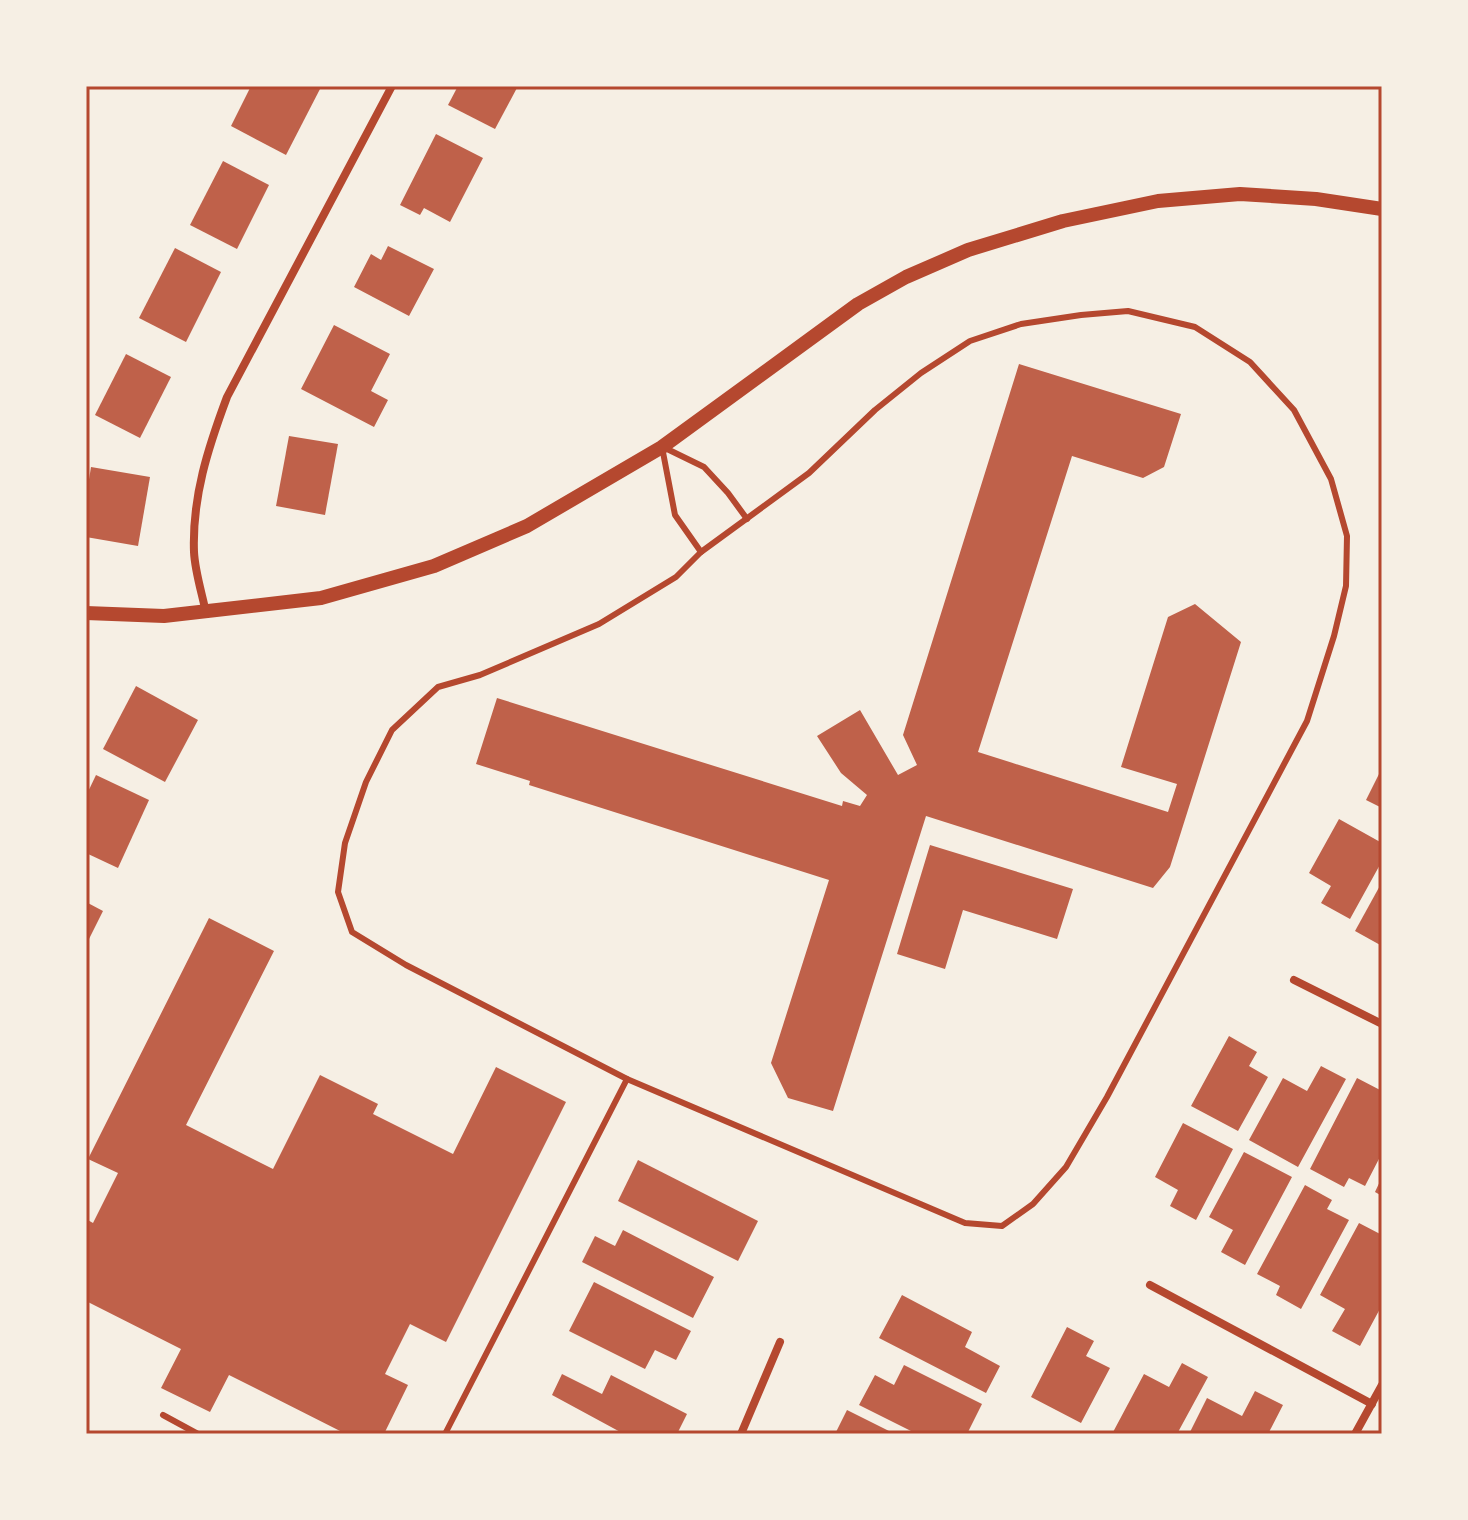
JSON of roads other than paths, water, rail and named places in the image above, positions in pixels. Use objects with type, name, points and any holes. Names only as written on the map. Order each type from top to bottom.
[{"type":"street","points":[[206,613],[194,554],[196,498],[207,448],[227,397],[392,86]]},
{"type":"street","points":[[86,613],[164,616],[321,598],[434,566],[527,526],[662,447],[858,304],[906,277],[968,250],[1063,221],[1158,201],[1240,194],[1316,199],[1382,209]]},
{"type":"street","points":[[1294,980],[1382,1024]]},
{"type":"street","points":[[1150,1285],[1372,1404]]},
{"type":"street","points":[[741,1434],[780,1342]]},
{"type":"street","points":[[1355,1434],[1382,1385]]},
{"type":"lane","points":[[1128,311],[1195,327],[1250,362],[1294,410],[1331,479],[1347,536],[1346,586],[1307,721],[1107,1097],[1066,1167],[1033,1204],[1002,1226],[965,1223],[627,1079],[406,965],[352,932],[338,892],[345,843],[366,782],[392,730],[438,687],[480,675],[599,624],[676,577],[701,552],[809,473],[875,410],[921,373],[970,341],[1021,324],[1081,315],[1128,311]]},
{"type":"lane","points":[[662,447],[704,467],[747,519]]},
{"type":"lane","points":[[662,447],[675,515],[701,552]]},
{"type":"lane","points":[[445,1434],[627,1079]]},
{"type":"lane","points":[[163,1415],[198,1434]]}]
